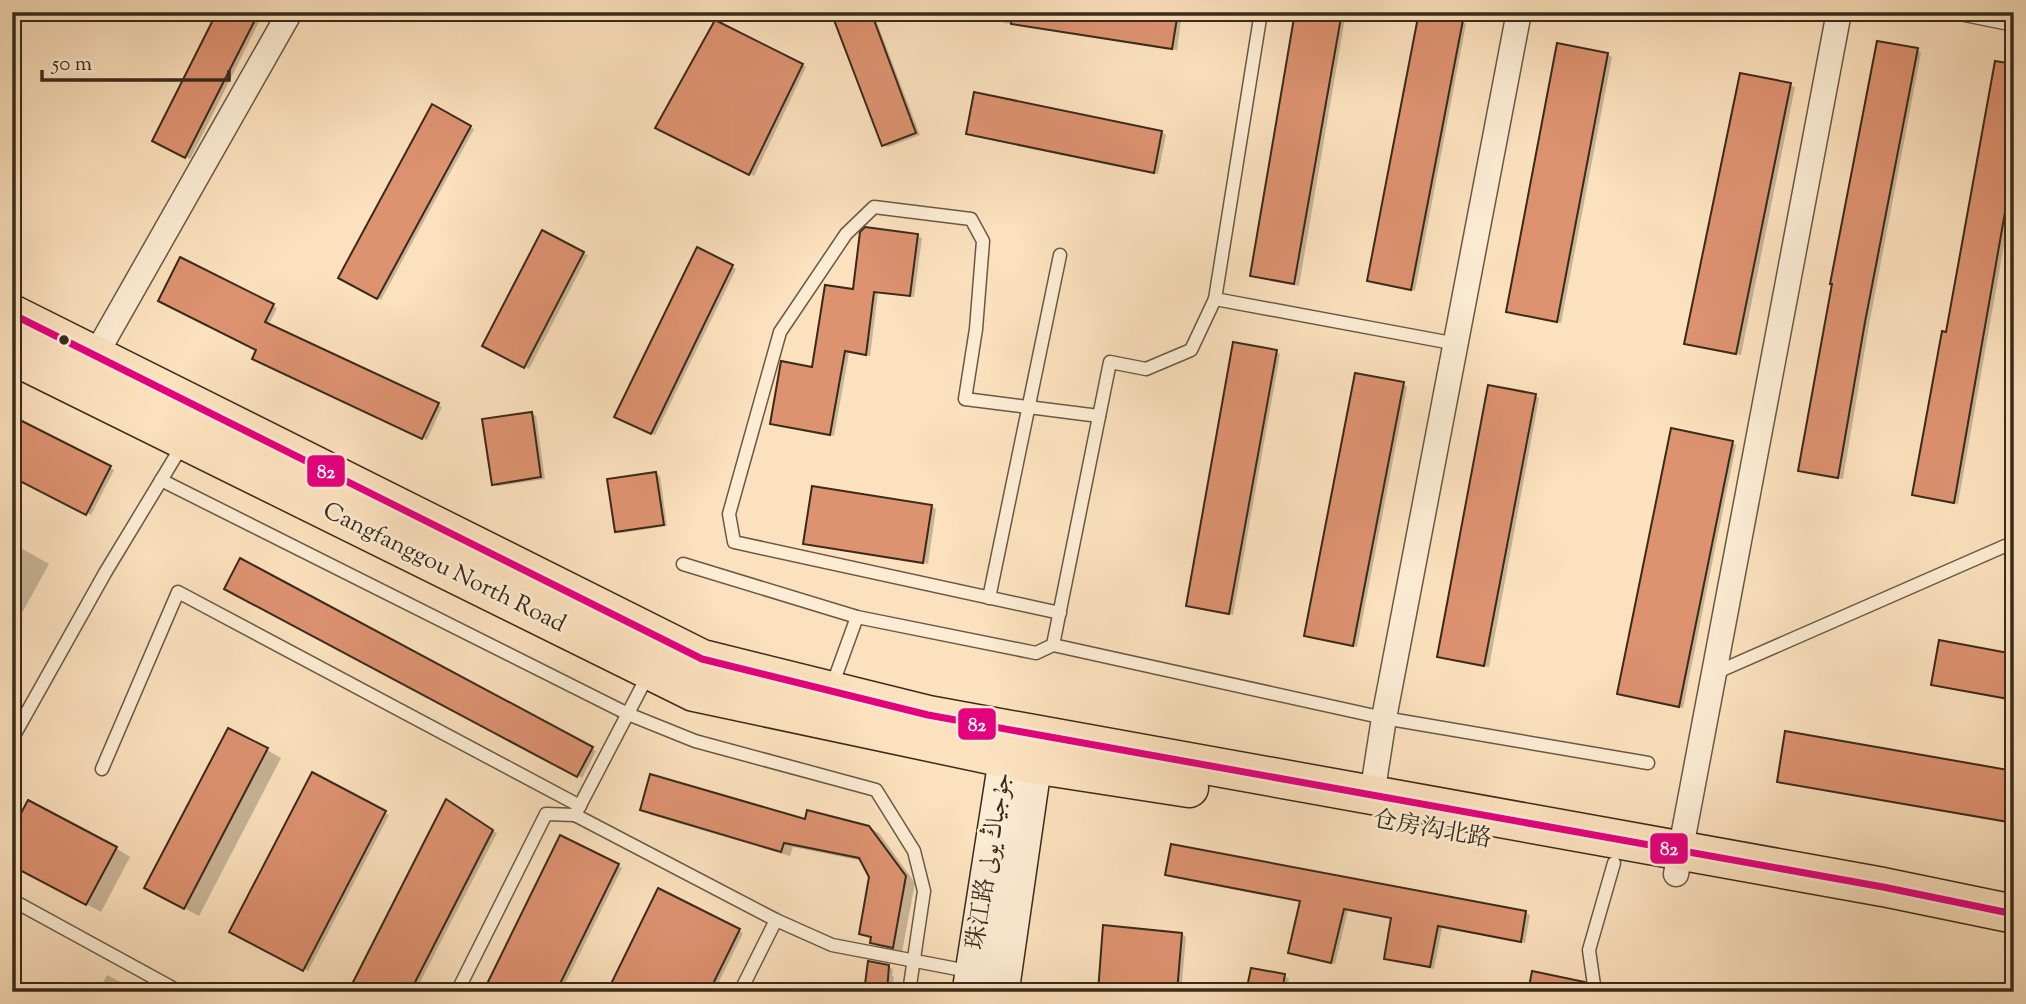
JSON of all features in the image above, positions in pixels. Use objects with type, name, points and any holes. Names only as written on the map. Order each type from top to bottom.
[{"type":"main road","name":"Cangfanggou North Road","points":[[12,314],[702,659],[830,691]]},
{"type":"main road","name":"Cangfanggou North Road","points":[[12,355],[694,692],[1022,747]]},
{"type":"main road","name":"仓房沟北路","points":[[830,691],[928,715],[1022,747],[1353,816],[1614,863],[1678,862],[1883,887],[2014,914]]},
{"type":"main road","name":"仓房沟北路","points":[[1022,747],[1372,795],[2014,937]]},
{"type":"street","points":[[69,383],[96,354],[290,12]]},
{"type":"street","points":[[1372,795],[1384,718],[1519,12]]},
{"type":"street","points":[[1678,862],[1839,12]]},
{"type":"street","name":"珠江路 جۇجياڭ يولى","points":[[981,985],[1022,747]]},
{"type":"lane","points":[[1054,645],[1110,362],[1146,369],[1191,350],[1215,299],[1261,12]]},
{"type":"lane","points":[[1950,12],[2014,25]]},
{"type":"lane","points":[[1060,613],[734,542],[729,514],[780,332],[846,234],[874,207],[971,219],[983,242],[976,329],[965,399],[1099,416]]},
{"type":"lane","points":[[989,597],[1060,255]]},
{"type":"lane","points":[[1215,299],[1457,344]]},
{"type":"lane","points":[[12,740],[105,573],[185,440]]},
{"type":"lane","points":[[161,480],[628,714],[695,741],[876,790],[914,851],[924,891],[909,992]]},
{"type":"lane","points":[[1715,673],[2014,542]]},
{"type":"lane","points":[[682,564],[857,617],[1036,653],[1054,645],[1384,718],[1648,763]]},
{"type":"lane","points":[[102,769],[178,593],[776,920],[832,945],[913,961],[981,985]]},
{"type":"lane","points":[[830,691],[857,617]]},
{"type":"lane","points":[[578,810],[650,671]]},
{"type":"lane","points":[[457,992],[545,814],[578,810]]},
{"type":"lane","points":[[1595,992],[1589,950],[1614,863]]},
{"type":"lane","points":[[12,900],[180,992]]},
{"type":"lane","points":[[740,992],[776,920]]},
{"type":"building","points":[[217,12],[259,12],[185,158],[152,141]]},
{"type":"building","points":[[831,12],[871,12],[916,133],[882,146]]},
{"type":"building","points":[[1012,12],[1178,12],[1172,49],[1011,24]]},
{"type":"building","points":[[1295,12],[1342,12],[1294,284],[1250,276]]},
{"type":"building","points":[[1419,12],[1463,20],[1411,290],[1367,281]]},
{"type":"building","points":[[715,20],[803,64],[749,175],[655,128]]},
{"type":"building","points":[[1877,41],[1918,48],[1838,478],[1798,471],[1830,284]]},
{"type":"building","points":[[1557,43],[1608,53],[1557,322],[1506,312]]},
{"type":"building","points":[[1995,61],[2014,64],[2014,161],[1954,503],[1912,495],[1942,331],[1946,332]]},
{"type":"building","points":[[1740,73],[1791,83],[1736,354],[1684,344]]},
{"type":"building","points":[[974,92],[1162,131],[1154,173],[966,134]]},
{"type":"building","points":[[432,104],[471,126],[377,299],[338,278]]},
{"type":"building","points":[[865,227],[918,234],[910,296],[874,292],[866,355],[845,351],[830,435],[770,424],[781,361],[812,367],[825,285],[853,289],[860,232]]},
{"type":"building","points":[[542,230],[584,252],[524,368],[482,346]]},
{"type":"building","points":[[697,247],[733,265],[651,434],[614,417]]},
{"type":"building","points":[[180,257],[274,304],[265,322],[439,403],[422,439],[252,359],[256,350],[158,301]]},
{"type":"building","points":[[1233,342],[1277,350],[1229,614],[1186,606]]},
{"type":"building","points":[[1355,373],[1404,382],[1353,646],[1304,636]]},
{"type":"building","points":[[1488,385],[1536,394],[1484,666],[1437,657]]},
{"type":"building","points":[[532,412],[541,477],[492,485],[482,419]]},
{"type":"building","points":[[12,416],[111,466],[86,515],[12,477]]},
{"type":"building","points":[[1671,428],[1733,441],[1679,707],[1617,694]]},
{"type":"building","points":[[656,472],[664,525],[615,532],[607,479]]},
{"type":"building","points":[[812,486],[932,505],[923,563],[803,544]]},
{"type":"building","points":[[240,558],[593,747],[577,777],[224,589]]},
{"type":"building","points":[[1939,640],[2014,654],[2014,700],[1931,685]]},
{"type":"building","points":[[228,728],[268,748],[184,909],[144,888]]},
{"type":"building","points":[[1785,731],[2014,771],[2014,823],[1777,782]]},
{"type":"building","points":[[312,772],[386,811],[303,971],[229,932]]},
{"type":"building","points":[[650,774],[805,819],[807,810],[869,826],[906,876],[893,948],[870,943],[871,937],[859,934],[869,877],[859,858],[784,843],[781,852],[640,810]]},
{"type":"building","points":[[446,799],[493,830],[410,992],[348,992]]},
{"type":"building","points":[[28,800],[117,847],[86,905],[12,866],[12,830]]},
{"type":"building","points":[[560,835],[619,864],[556,992],[483,992]]},
{"type":"building","points":[[1171,844],[1526,911],[1521,942],[1438,926],[1430,967],[1384,959],[1391,918],[1344,909],[1331,963],[1288,953],[1300,901],[1165,875]]},
{"type":"building","points":[[658,888],[740,929],[709,992],[607,992]]},
{"type":"building","points":[[1103,925],[1182,933],[1177,992],[1098,992]]},
{"type":"building","points":[[868,961],[889,965],[887,992],[864,992]]},
{"type":"building","points":[[1251,968],[1285,974],[1282,992],[1246,992]]},
{"type":"building","points":[[1532,971],[1585,982],[1586,992],[1528,992]]},
{"type":"transit line","name":"82","points":[[12,314],[702,659],[928,715],[1883,887],[2014,914]]}]
